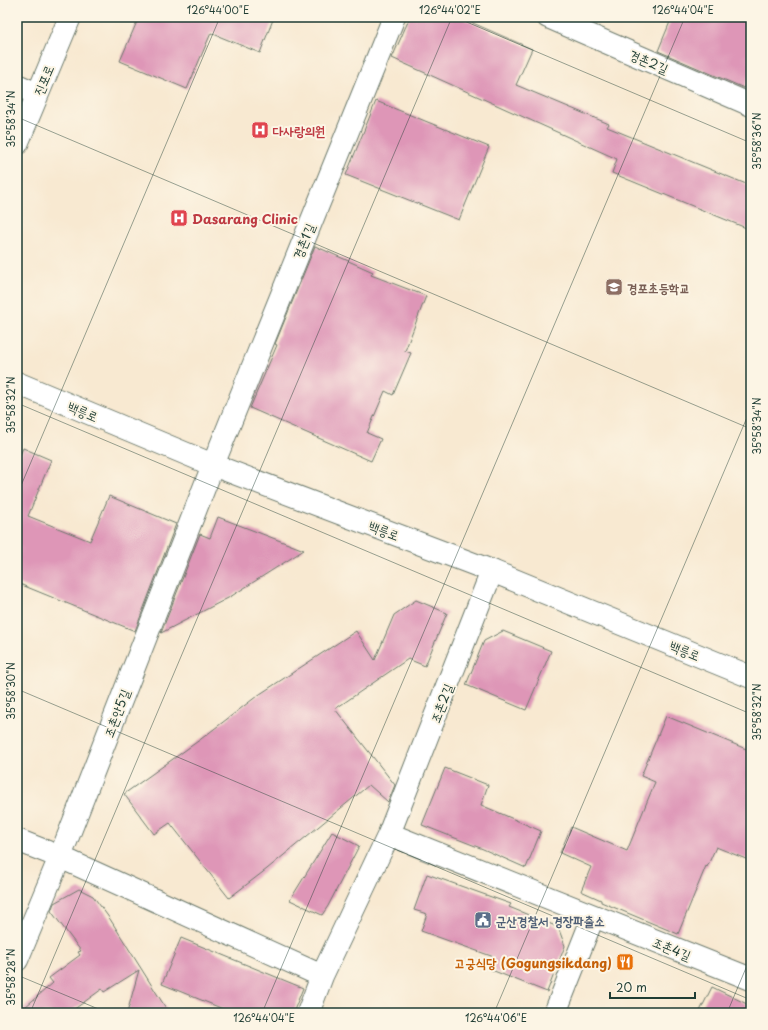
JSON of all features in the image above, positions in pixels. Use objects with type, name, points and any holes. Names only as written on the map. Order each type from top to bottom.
[{"type":"street","name":"진포로","points":[[17,144],[70,17]]},
{"type":"street","name":"경촌1길","points":[[213,465],[394,17]]},
{"type":"street","name":"경촌2길","points":[[548,17],[751,105]]},
{"type":"street","points":[[17,85],[37,94]]},
{"type":"street","name":"백릉로","points":[[17,383],[213,465],[492,571],[751,678]]},
{"type":"street","name":"조촌안5길","points":[[17,960],[60,857],[213,465]]},
{"type":"street","name":"조촌2길","points":[[308,1013],[322,976],[390,834],[492,571]]},
{"type":"street","points":[[390,834],[593,917],[555,1013]]},
{"type":"street","points":[[17,840],[60,857],[322,976]]},
{"type":"street","name":"조촌4길","points":[[593,917],[751,979]]},
{"type":"building","points":[[139,17],[274,17],[260,53],[211,33],[187,89],[120,61]]},
{"type":"building","points":[[410,17],[459,17],[532,49],[516,85],[609,124],[607,127],[751,186],[751,230],[612,173],[617,159],[392,58]]},
{"type":"building","points":[[672,17],[751,17],[751,72],[744,88],[658,51]]},
{"type":"building","points":[[376,101],[489,147],[459,220],[346,175]]},
{"type":"building","points":[[315,246],[373,272],[371,275],[426,296],[405,351],[411,353],[393,395],[385,391],[367,433],[381,439],[371,461],[250,408],[277,345],[275,344]]},
{"type":"building","points":[[23,448],[51,460],[28,516],[90,541],[109,496],[176,524],[135,631],[17,583],[17,463]]},
{"type":"building","points":[[218,517],[304,550],[230,597],[161,633],[200,534],[210,538]]},
{"type":"building","points":[[416,600],[447,613],[425,666],[408,659],[335,709],[395,785],[388,802],[369,785],[267,869],[229,898],[170,823],[154,834],[124,794],[201,739],[257,696],[356,631],[375,660],[394,615]]},
{"type":"building","points":[[503,631],[551,651],[526,710],[466,685],[484,641]]},
{"type":"building","points":[[666,716],[751,751],[751,861],[716,847],[707,867],[706,866],[678,934],[601,902],[601,900],[581,891],[591,867],[560,853],[571,827],[627,851],[655,782],[641,776]]},
{"type":"building","points":[[445,768],[488,785],[481,805],[541,831],[526,868],[422,825]]},
{"type":"building","points":[[332,832],[359,846],[322,915],[290,900]]},
{"type":"building","points":[[427,874],[511,904],[509,907],[558,927],[565,946],[547,992],[489,969],[494,957],[421,931],[427,914],[414,910]]},
{"type":"building","points":[[79,889],[93,896],[110,919],[169,1013],[127,1013],[139,970],[104,992],[102,989],[69,1013],[18,1013],[53,983],[49,978],[80,955],[78,952],[81,951],[51,911],[54,903]]},
{"type":"building","points":[[181,938],[303,988],[293,1013],[233,1013],[162,984]]},
{"type":"building","points":[[712,987],[751,1006],[751,1013],[699,1013]]},
{"type":"place","name":"다사랑의원","points":[[260,130]]},
{"type":"place","name":"Dasarang Clinic","points":[[179,218]]},
{"type":"place","name":"경포초등학교","points":[[614,287]]},
{"type":"place","name":"군산경찰서 경장파출소","points":[[483,920]]},
{"type":"place","name":"고궁식당 (Gogungsikdang)","points":[[625,962]]}]
